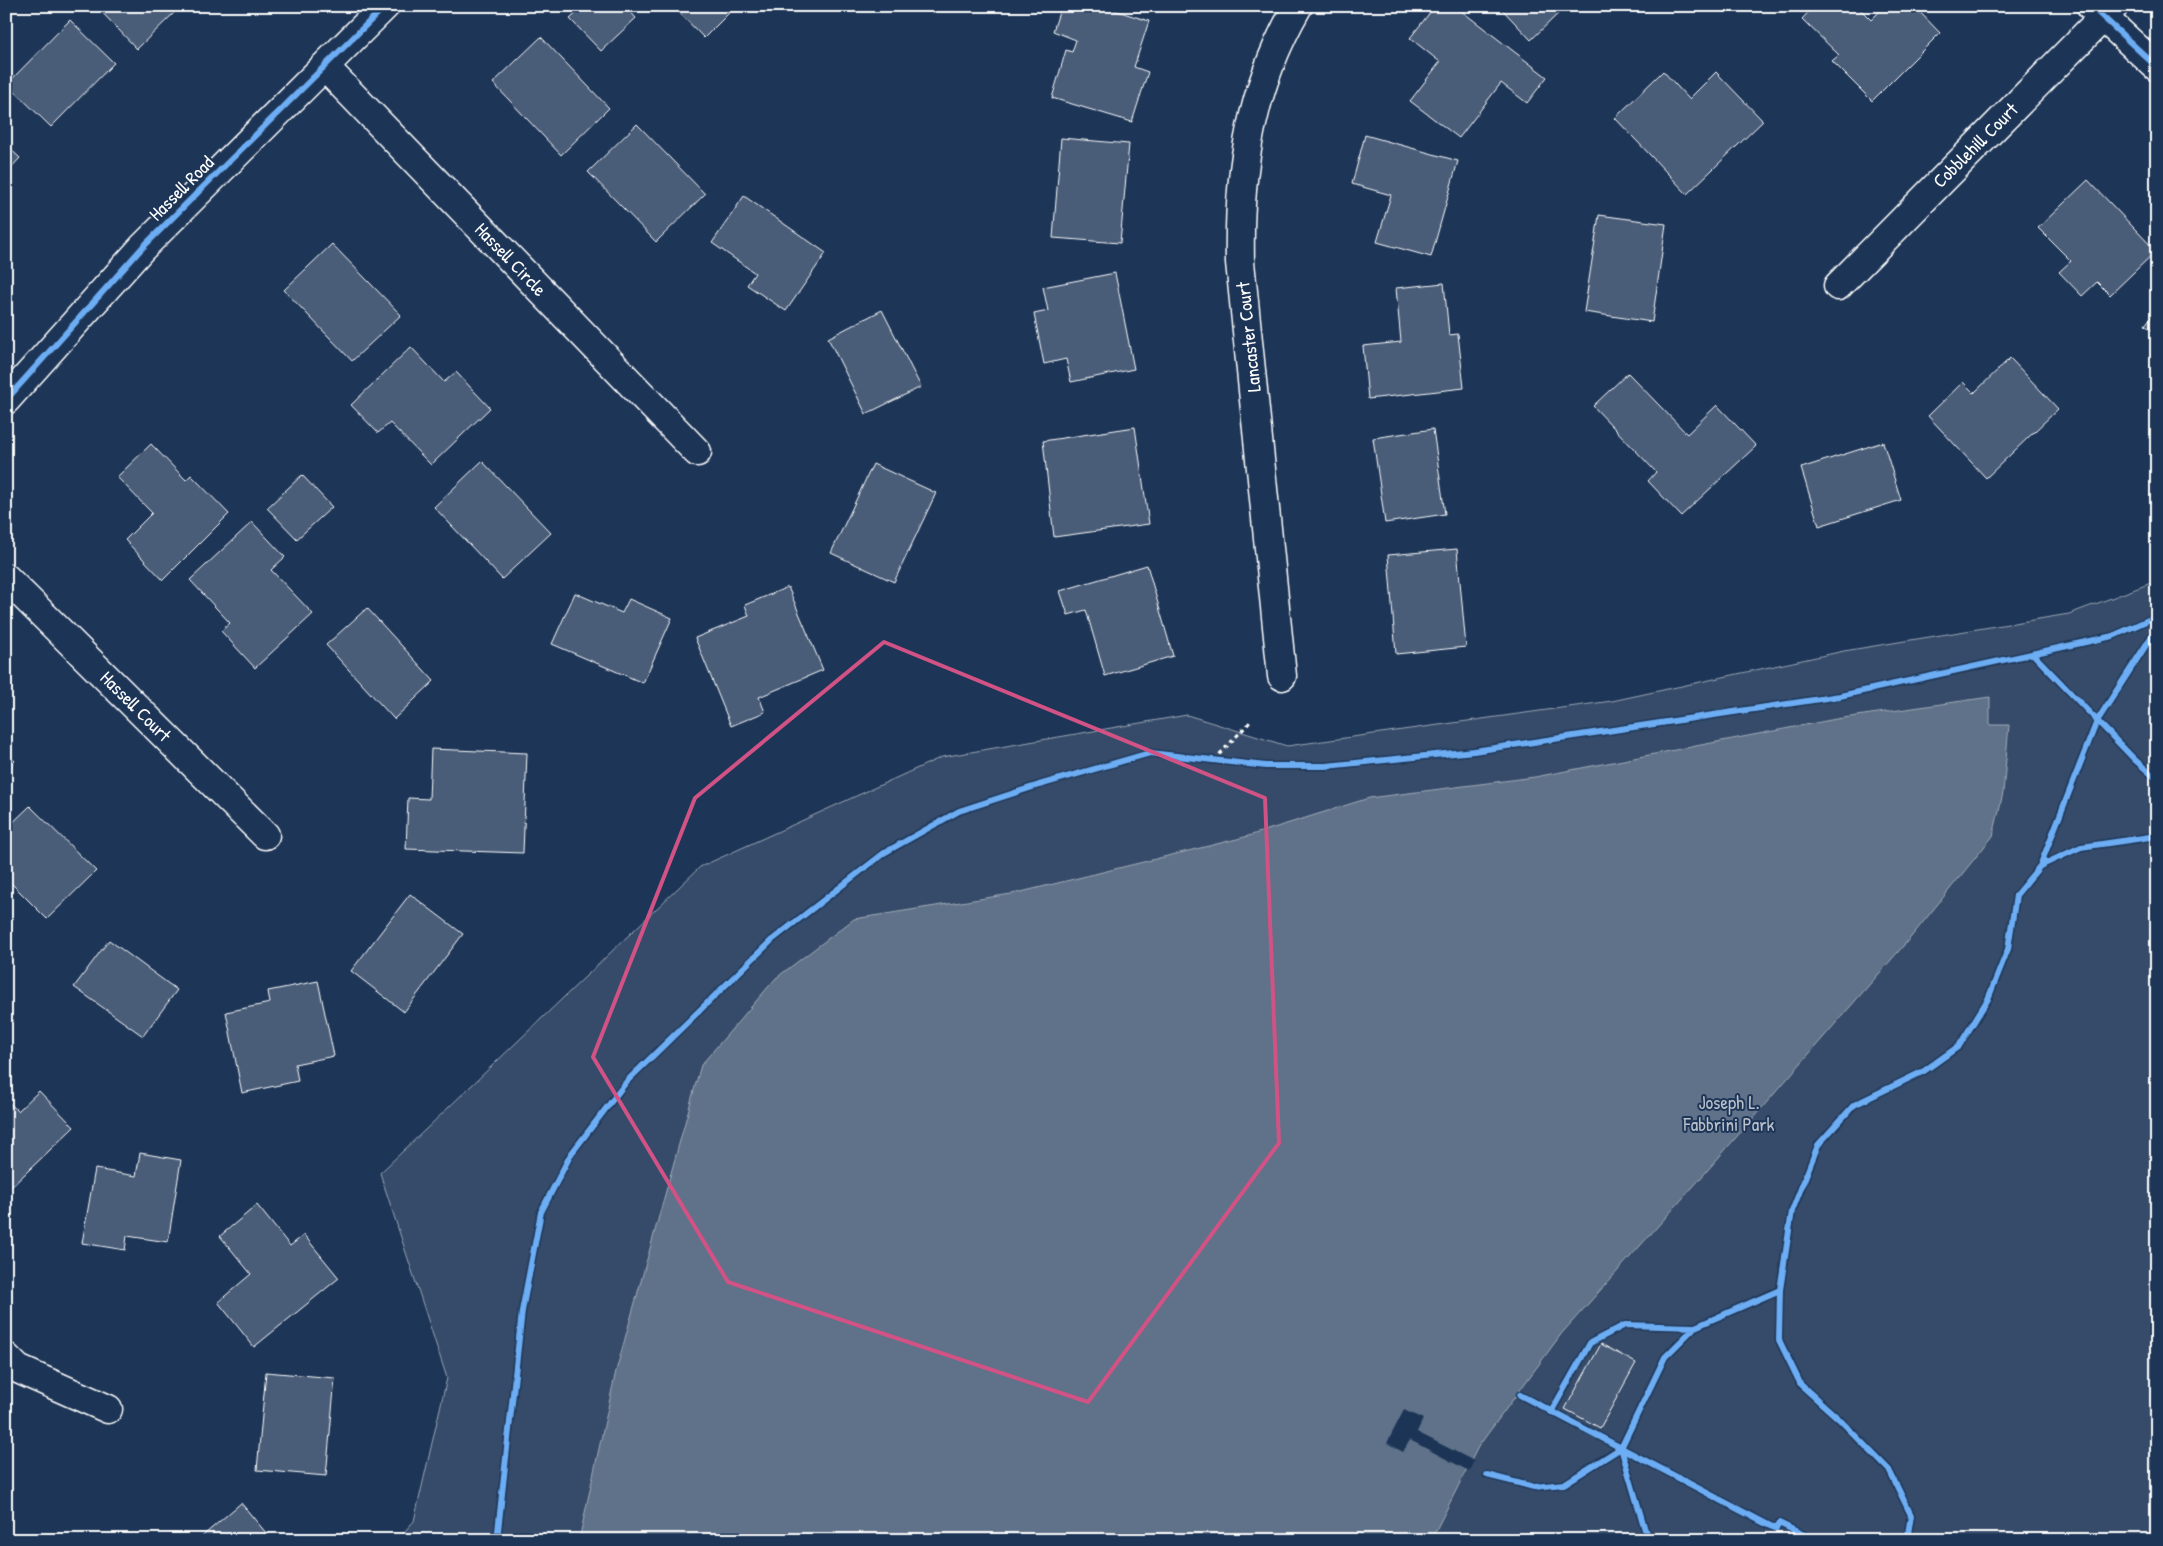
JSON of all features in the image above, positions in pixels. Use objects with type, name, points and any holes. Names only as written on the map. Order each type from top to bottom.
[{"type":"street","name":"Hassell Road","points":[[6,400],[142,248],[385,6]]},
{"type":"street","name":"Lancaster Court","points":[[1282,676],[1240,262],[1239,215],[1246,146],[1256,109],[1269,67],[1298,6]]},
{"type":"street","points":[[2103,10],[2157,68]]},
{"type":"street","name":"Cobblehill Court","points":[[1838,286],[2103,10]]},
{"type":"street","name":"Hassell Circle","points":[[325,67],[697,452]]},
{"type":"street","name":"Hassell Court","points":[[6,578],[265,835]]},
{"type":"street","points":[[6,1357],[18,1369],[108,1409]]},
{"type":"path","points":[[1211,759],[1252,720]]},
{"type":"path","points":[[1211,759],[1223,761]]},
{"type":"highlighted area","points":[[884,642],[1265,798],[1279,1143],[1088,1402],[728,1282],[593,1057],[695,798]]},
{"type":"green space","name":"Joseph L. Fabbrini Park","points":[[2157,576],[2157,1540],[397,1540],[414,1521],[447,1378],[380,1173],[700,867],[942,757],[1187,715],[1287,746],[1612,701],[1844,651],[2069,614],[2151,583]]},
{"type":"shaded area","points":[[1990,697],[1990,725],[2009,725],[2003,793],[1993,836],[1911,937],[1692,1188],[1562,1333],[1478,1447],[1431,1540],[579,1540],[616,1371],[701,1065],[776,978],[854,919],[1017,893],[1245,837],[1369,798],[1535,777],[1836,719]]},
{"type":"pier","points":[[1404,1410],[1423,1419],[1417,1432],[1474,1461],[1469,1471],[1410,1440],[1403,1452],[1387,1443]]},
{"type":"building","points":[[96,6],[171,6],[176,11],[137,49]]},
{"type":"building","points":[[584,6],[625,6],[636,18],[601,51],[570,19]]},
{"type":"building","points":[[673,6],[729,6],[732,10],[704,38]]},
{"type":"building","points":[[1061,6],[1101,6],[1149,21],[1134,67],[1148,72],[1132,122],[1052,98],[1066,50],[1072,52],[1076,40],[1053,31]]},
{"type":"building","points":[[1435,6],[1455,6],[1547,77],[1527,103],[1501,83],[1459,138],[1410,101],[1440,62],[1410,38]]},
{"type":"building","points":[[1499,6],[1566,6],[1531,40]]},
{"type":"building","points":[[1814,6],[1857,6],[1871,20],[1885,6],[1914,6],[1940,33],[1872,101],[1832,61],[1839,55],[1802,19]]},
{"type":"building","points":[[70,20],[114,63],[51,127],[7,84]]},
{"type":"building","points":[[541,37],[609,108],[561,155],[493,83]]},
{"type":"building","points":[[1663,71],[1689,99],[1716,72],[1763,121],[1687,194],[1615,118]]},
{"type":"building","points":[[637,124],[705,194],[656,242],[588,172]]},
{"type":"building","points":[[1365,135],[1458,161],[1431,257],[1377,242],[1391,195],[1352,184]]},
{"type":"building","points":[[1061,138],[1129,144],[1120,243],[1053,238]]},
{"type":"building","points":[[6,145],[20,158],[6,173]]},
{"type":"building","points":[[2088,180],[2156,251],[2110,295],[2097,282],[2082,296],[2059,272],[2071,261],[2038,228]]},
{"type":"building","points":[[744,196],[826,253],[786,311],[747,285],[755,273],[712,243]]},
{"type":"building","points":[[1599,215],[1666,224],[1652,322],[1584,312]]},
{"type":"building","points":[[332,244],[401,315],[352,361],[284,290]]},
{"type":"building","points":[[1115,273],[1134,369],[1071,382],[1066,359],[1044,364],[1034,314],[1048,311],[1043,287]]},
{"type":"building","points":[[1444,283],[1449,335],[1458,334],[1464,388],[1368,399],[1363,346],[1401,342],[1396,288]]},
{"type":"building","points":[[2157,309],[2157,334],[2145,325]]},
{"type":"building","points":[[882,310],[921,387],[866,414],[828,338]]},
{"type":"building","points":[[411,347],[444,382],[456,372],[490,408],[431,465],[390,423],[378,433],[351,405]]},
{"type":"building","points":[[2010,358],[2058,409],[1986,478],[1928,416],[1963,382],[1974,393]]},
{"type":"building","points":[[1628,373],[1687,434],[1717,405],[1756,446],[1681,516],[1648,481],[1656,472],[1593,406]]},
{"type":"building","points":[[1135,427],[1149,524],[1054,537],[1043,441]]},
{"type":"building","points":[[1433,429],[1445,514],[1385,523],[1373,438]]},
{"type":"building","points":[[1883,442],[1901,500],[1819,526],[1801,468]]},
{"type":"building","points":[[151,444],[186,480],[191,475],[229,514],[163,580],[125,540],[152,513],[117,477]]},
{"type":"building","points":[[482,461],[551,533],[502,579],[434,507]]},
{"type":"building","points":[[873,464],[936,493],[894,582],[831,553]]},
{"type":"building","points":[[302,475],[332,507],[297,539],[267,508]]},
{"type":"building","points":[[252,522],[285,557],[271,570],[313,614],[255,668],[221,631],[230,623],[190,580]]},
{"type":"building","points":[[1457,549],[1466,647],[1396,654],[1388,555]]},
{"type":"building","points":[[1147,565],[1173,656],[1105,676],[1086,610],[1068,615],[1060,591]]},
{"type":"building","points":[[788,587],[823,670],[759,697],[765,712],[731,726],[695,638],[749,616],[745,605]]},
{"type":"building","points":[[575,593],[622,613],[629,599],[672,618],[643,683],[552,644]]},
{"type":"building","points":[[367,608],[434,681],[394,719],[326,645]]},
{"type":"building","points":[[431,749],[527,753],[523,853],[406,849],[408,798],[429,799]]},
{"type":"building","points":[[6,753],[15,761],[6,770]]},
{"type":"building","points":[[30,806],[96,871],[47,919],[6,878],[6,829]]},
{"type":"building","points":[[410,894],[463,934],[404,1012],[351,971]]},
{"type":"building","points":[[109,940],[177,990],[143,1036],[74,987]]},
{"type":"building","points":[[318,981],[334,1056],[295,1064],[298,1081],[242,1093],[226,1012],[270,1003],[268,991]]},
{"type":"building","points":[[39,1091],[74,1127],[6,1192],[6,1100],[18,1111]]},
{"type":"building","points":[[140,1153],[181,1160],[168,1242],[127,1236],[125,1250],[82,1243],[95,1169],[136,1176]]},
{"type":"building","points":[[257,1205],[290,1246],[304,1235],[339,1278],[254,1347],[218,1302],[251,1274],[220,1236]]},
{"type":"building","points":[[1601,1344],[1636,1363],[1600,1428],[1565,1409]]},
{"type":"building","points":[[266,1372],[335,1378],[326,1476],[257,1470]]},
{"type":"building","points":[[241,1503],[272,1540],[198,1540]]},
{"type":"cycle path","points":[[6,400],[142,248],[385,6]]},
{"type":"cycle path","points":[[2091,6],[2157,67]]},
{"type":"cycle path","points":[[497,1540],[522,1311],[541,1212],[571,1154],[627,1081],[772,940],[884,853],[959,811],[1039,785],[1150,753],[1266,766],[1326,766],[1474,751],[1840,696],[2113,636],[2157,616]]},
{"type":"cycle path","points":[[2040,866],[2097,721],[2157,628]]},
{"type":"cycle path","points":[[2033,654],[2135,760],[2157,779]]},
{"type":"cycle path","points":[[1907,1540],[1911,1515],[1889,1470],[1839,1419],[1801,1385],[1779,1340],[1780,1290],[1792,1211],[1818,1145],[1854,1105],[1924,1071],[1959,1046],[1988,999],[2008,949],[2016,895],[2040,866],[2081,847],[2157,836]]},
{"type":"cycle path","points":[[1487,1475],[1534,1487],[1564,1484],[1621,1448],[1665,1357],[1695,1327],[1780,1290]]},
{"type":"cycle path","points":[[1551,1412],[1590,1343],[1625,1325],[1695,1327]]},
{"type":"cycle path","points":[[1520,1395],[1776,1529],[1779,1523],[1814,1540]]},
{"type":"cycle path","points":[[1621,1448],[1648,1540]]}]
